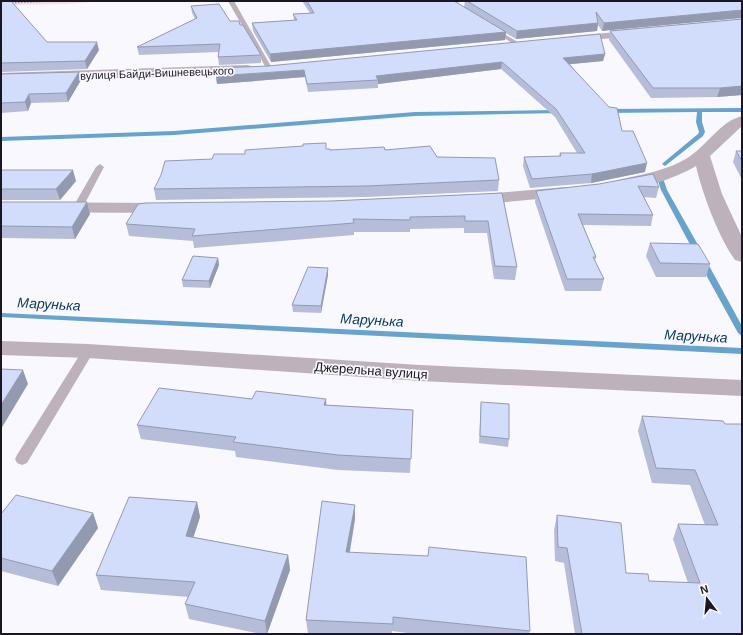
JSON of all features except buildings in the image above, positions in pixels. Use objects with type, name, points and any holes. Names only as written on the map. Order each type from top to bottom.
[{"type":"street","points":[[563,40],[654,31]]},
{"type":"street","points":[[494,46],[533,43]]},
{"type":"street","name":"вулиця Байди-Вишневецького","points":[[1,77],[159,73],[284,66]]},
{"type":"street","points":[[612,186],[641,181],[682,168],[702,155],[742,120]]},
{"type":"street","points":[[702,155],[705,172],[722,215],[742,256]]},
{"type":"street","points":[[460,200],[583,191]]},
{"type":"street","points":[[1,207],[179,208]]},
{"type":"street","name":"Джерельна вулиця","points":[[1,348],[88,351],[420,373],[742,388]]},
{"type":"lane","points":[[231,1],[269,68]]},
{"type":"lane","points":[[485,25],[518,44]]},
{"type":"lane","points":[[78,207],[100,167]]},
{"type":"lane","points":[[22,459],[88,351]]},
{"type":"path","points":[[4,3],[50,1]]},
{"type":"shaded area","points":[[1,1],[107,1],[65,4],[1,5]]},
{"type":"waterway","points":[[607,111],[742,110]]},
{"type":"waterway","points":[[1,139],[174,133],[415,114],[559,112]]},
{"type":"waterway","points":[[665,164],[701,135],[702,132],[699,122],[700,112]]},
{"type":"waterway","points":[[660,178],[664,190],[698,252]]},
{"type":"waterway","points":[[703,262],[742,333]]},
{"type":"waterway","name":"Марунька","points":[[1,315],[742,351]]}]
